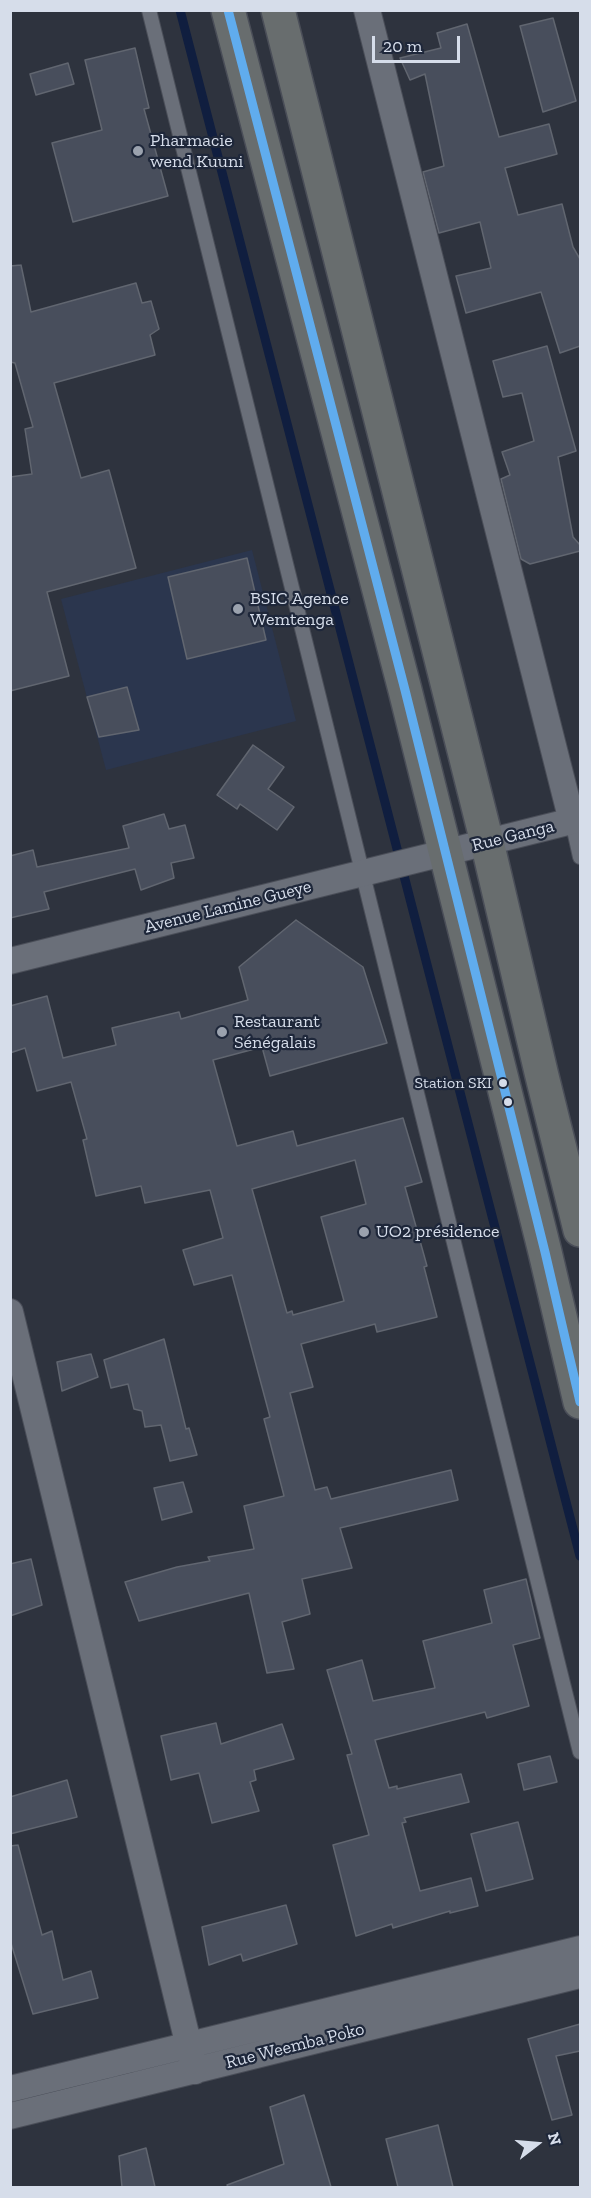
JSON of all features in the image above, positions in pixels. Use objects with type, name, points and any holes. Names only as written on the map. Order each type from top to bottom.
[{"type":"main road","points":[[228,10],[446,852],[580,1402]]},
{"type":"main road","points":[[278,10],[487,842],[580,1230]]},
{"type":"street","points":[[368,10],[576,820]]},
{"type":"street","name":"Rue Ganga","points":[[446,852],[576,820]]},
{"type":"street","name":"Avenue Lamine Gueye","points":[[10,961],[446,852]]},
{"type":"street","points":[[10,1312],[195,2071]]},
{"type":"street","name":"Rue Weemba Poko","points":[[10,2089],[580,1949]]},
{"type":"street","name":"Rue Weemba Poko","points":[[10,2116],[580,1975]]},
{"type":"lane","points":[[149,10],[580,1752]]},
{"type":"lane","points":[[576,820],[580,857]]},
{"type":"shaded area","points":[[252,550],[296,721],[106,770],[61,599]]},
{"type":"building","points":[[553,18],[576,101],[543,112],[520,26]]},
{"type":"building","points":[[467,24],[499,137],[549,124],[557,154],[505,168],[518,215],[562,204],[573,247],[580,259],[580,346],[560,353],[541,292],[466,313],[456,276],[491,268],[480,222],[439,233],[423,172],[444,166],[425,74],[410,80],[400,58],[441,48],[437,33]]},
{"type":"building","points":[[135,48],[149,108],[144,109],[168,196],[73,222],[52,143],[102,130],[85,60]]},
{"type":"building","points":[[68,63],[74,84],[36,95],[30,74]]},
{"type":"building","points":[[21,265],[31,312],[136,283],[142,303],[151,301],[159,329],[150,335],[155,355],[54,383],[81,478],[109,470],[136,568],[47,592],[69,676],[10,691],[10,477],[32,474],[25,429],[33,427],[15,363],[10,362],[10,266]]},
{"type":"building","points":[[547,346],[576,451],[558,457],[573,537],[580,545],[580,551],[530,564],[521,559],[501,479],[510,475],[502,452],[534,441],[522,393],[503,397],[493,361]]},
{"type":"building","points":[[247,558],[266,640],[187,659],[168,577]]},
{"type":"building","points":[[127,687],[139,730],[99,737],[87,697]]},
{"type":"building","points":[[253,745],[284,767],[268,789],[294,807],[277,830],[240,804],[237,809],[217,795]]},
{"type":"building","points":[[164,814],[169,829],[185,825],[194,858],[171,863],[174,878],[141,890],[135,869],[44,892],[49,909],[10,918],[10,856],[33,850],[37,867],[129,848],[123,826]]},
{"type":"building","points":[[296,920],[363,967],[387,1043],[270,1076],[262,1047],[213,1060],[237,1146],[293,1131],[297,1146],[403,1118],[422,1182],[405,1187],[427,1266],[424,1267],[437,1317],[377,1332],[375,1324],[301,1344],[313,1387],[290,1393],[315,1490],[327,1487],[331,1499],[451,1470],[458,1500],[340,1528],[352,1568],[302,1579],[310,1614],[282,1622],[294,1669],[267,1673],[249,1593],[139,1621],[125,1582],[177,1567],[210,1561],[208,1557],[254,1549],[244,1506],[284,1496],[264,1419],[270,1417],[232,1275],[194,1285],[183,1250],[223,1238],[210,1190],[145,1203],[141,1186],[96,1196],[83,1140],[87,1139],[71,1082],[37,1091],[25,1048],[10,1053],[10,1006],[47,996],[63,1058],[116,1045],[112,1028],[179,1012],[181,1019],[248,1000],[239,967]],"holes":[[[355,1160],[366,1204],[321,1217],[344,1301],[293,1315],[292,1311],[287,1313],[252,1189]]]},
{"type":"building","points":[[164,1339],[186,1429],[189,1428],[197,1455],[170,1461],[161,1425],[145,1427],[142,1411],[134,1409],[128,1384],[111,1388],[104,1360]]},
{"type":"building","points":[[91,1354],[98,1377],[62,1391],[57,1362]]},
{"type":"building","points":[[183,1482],[192,1512],[162,1520],[154,1488]]},
{"type":"building","points":[[31,1559],[42,1605],[10,1616],[10,1564]]},
{"type":"building","points":[[526,1579],[540,1638],[513,1645],[529,1706],[487,1718],[485,1712],[375,1740],[389,1788],[397,1786],[397,1789],[461,1774],[469,1802],[404,1818],[406,1822],[402,1823],[420,1891],[471,1878],[478,1906],[450,1913],[450,1911],[393,1928],[392,1924],[356,1936],[333,1845],[369,1835],[347,1755],[352,1754],[327,1670],[362,1660],[373,1701],[435,1688],[423,1641],[492,1623],[484,1590]]},
{"type":"building","points":[[216,1723],[221,1744],[282,1724],[294,1759],[254,1770],[256,1780],[250,1782],[259,1811],[212,1823],[199,1773],[171,1780],[161,1736]]},
{"type":"building","points":[[550,1756],[557,1782],[524,1790],[518,1764]]},
{"type":"building","points":[[67,1780],[77,1817],[10,1834],[10,1797]]},
{"type":"building","points":[[518,1822],[533,1879],[486,1891],[471,1834]]},
{"type":"building","points":[[18,1845],[42,1935],[52,1931],[63,1980],[91,1971],[98,1998],[33,2014],[10,1940],[10,1846]]},
{"type":"building","points":[[286,1905],[297,1944],[243,1961],[241,1954],[209,1965],[202,1927]]},
{"type":"building","points":[[580,2024],[580,2051],[556,2056],[572,2115],[552,2120],[528,2039]]},
{"type":"building","points":[[304,2095],[331,2187],[228,2187],[227,2185],[284,2164],[270,2107]]},
{"type":"building","points":[[438,2125],[453,2187],[398,2187],[386,2139]]},
{"type":"building","points":[[146,2148],[155,2187],[122,2187],[119,2156]]},
{"type":"waterway","points":[[180,10],[580,1556]]},
{"type":"transit line","points":[[228,10],[405,690],[545,1252],[580,1402]]},
{"type":"place","name":"Pharmacie wend Kuuni","points":[[138,151]]},
{"type":"place","name":"BSIC Agence Wemtenga","points":[[238,609]]},
{"type":"place","name":"Restaurant Sénégalais","points":[[222,1032]]},
{"type":"place","name":"Station SKI","points":[[503,1083]]},
{"type":"place","name":"UO2 présidence","points":[[364,1232]]}]
